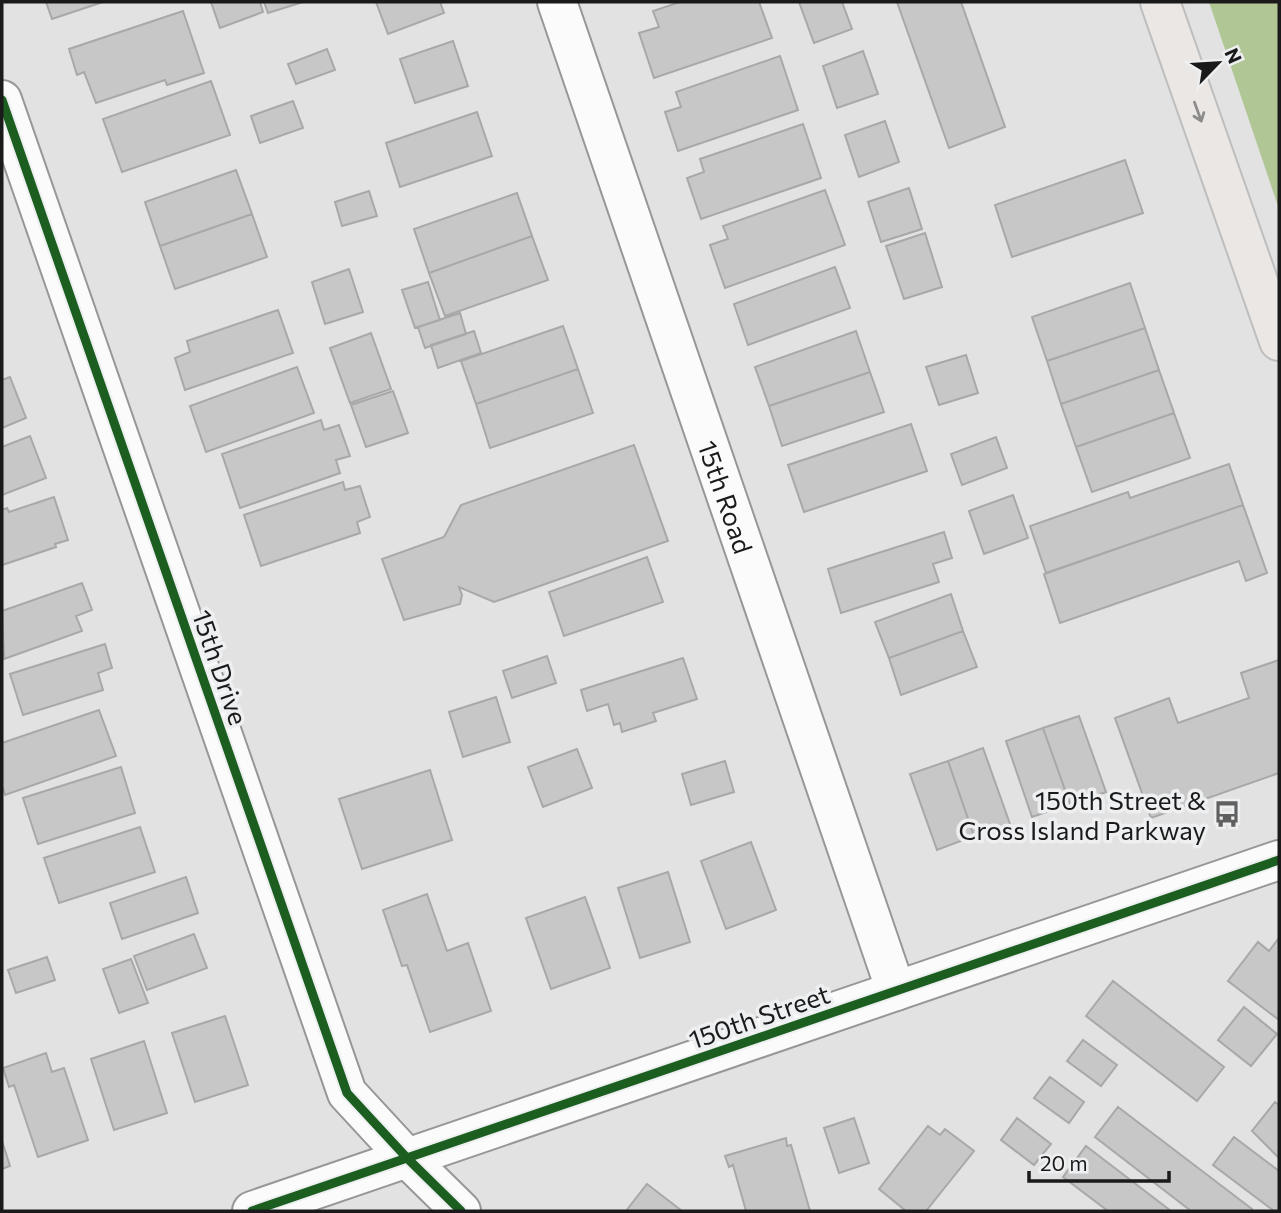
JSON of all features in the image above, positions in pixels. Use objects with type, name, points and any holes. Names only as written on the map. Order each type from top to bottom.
[{"type":"main road","points":[[1160,2],[1279,341]]},
{"type":"street","name":"15th Road","points":[[557,2],[897,991]]},
{"type":"street","name":"15th Drive","points":[[2,100],[347,1093],[461,1211]]},
{"type":"street","name":"150th Street","points":[[252,1211],[1279,860]]},
{"type":"green space","points":[[1209,2],[1279,2],[1279,209]]},
{"type":"building","points":[[46,2],[103,2],[52,19]]},
{"type":"building","points":[[211,2],[260,2],[263,12],[220,28]]},
{"type":"building","points":[[264,2],[303,2],[268,13]]},
{"type":"building","points":[[376,2],[440,2],[444,13],[388,34]]},
{"type":"building","points":[[680,2],[759,2],[772,38],[654,78],[639,33],[659,27],[653,11]]},
{"type":"building","points":[[799,2],[842,2],[852,29],[814,43]]},
{"type":"building","points":[[897,2],[961,2],[1005,127],[949,148]]},
{"type":"building","points":[[183,11],[204,73],[167,85],[165,80],[96,103],[84,72],[77,75],[69,49]]},
{"type":"building","points":[[453,41],[468,86],[415,103],[400,59]]},
{"type":"building","points":[[327,49],[335,70],[296,84],[288,64]]},
{"type":"building","points":[[863,51],[878,94],[837,108],[823,66]]},
{"type":"building","points":[[780,56],[798,110],[678,151],[665,112],[681,107],[676,92]]},
{"type":"building","points":[[211,81],[230,135],[122,172],[103,119]]},
{"type":"building","points":[[293,101],[303,128],[260,143],[251,116]]},
{"type":"building","points":[[477,112],[492,156],[400,187],[386,143]]},
{"type":"building","points":[[885,121],[899,162],[859,177],[845,135]]},
{"type":"building","points":[[803,124],[821,178],[701,219],[687,178],[704,172],[700,159]]},
{"type":"building","points":[[1125,160],[1143,213],[1012,257],[995,205]]},
{"type":"building","points":[[236,170],[252,214],[160,246],[145,202]]},
{"type":"building","points":[[909,188],[922,229],[881,242],[868,202]]},
{"type":"building","points":[[825,190],[845,245],[725,288],[710,245],[728,239],[723,226]]},
{"type":"building","points":[[369,191],[377,216],[342,226],[335,202]]},
{"type":"building","points":[[517,193],[532,236],[429,273],[414,229]]},
{"type":"building","points":[[252,214],[267,257],[175,289],[160,246]]},
{"type":"building","points":[[925,233],[942,287],[904,299],[886,246]]},
{"type":"building","points":[[532,236],[548,280],[445,316],[429,273]]},
{"type":"building","points":[[835,267],[850,308],[748,345],[734,304]]},
{"type":"building","points":[[349,269],[363,312],[325,324],[312,282]]},
{"type":"building","points":[[428,282],[440,320],[415,328],[402,290]]},
{"type":"building","points":[[1130,283],[1145,328],[1047,361],[1032,317]]},
{"type":"building","points":[[278,310],[293,353],[185,390],[175,358],[190,352],[187,341]]},
{"type":"building","points":[[460,313],[466,334],[425,348],[418,327]]},
{"type":"building","points":[[563,326],[578,369],[476,404],[461,361]]},
{"type":"building","points":[[1145,328],[1159,370],[1061,404],[1047,361]]},
{"type":"building","points":[[474,331],[481,353],[438,368],[431,345]]},
{"type":"building","points":[[856,331],[870,372],[769,406],[755,367]]},
{"type":"building","points":[[371,333],[391,389],[350,403],[330,348]]},
{"type":"building","points":[[966,355],[978,393],[939,405],[926,367]]},
{"type":"building","points":[[297,367],[314,413],[206,452],[190,406]]},
{"type":"building","points":[[578,369],[593,413],[490,448],[476,404]]},
{"type":"building","points":[[1159,370],[1174,413],[1076,447],[1061,404]]},
{"type":"building","points":[[870,372],[884,412],[782,446],[769,406]]},
{"type":"building","points":[[10,377],[26,418],[2,428],[2,380]]},
{"type":"building","points":[[393,391],[408,433],[366,447],[351,405]]},
{"type":"building","points":[[1174,413],[1190,458],[1092,492],[1076,447]]},
{"type":"building","points":[[321,420],[324,430],[339,425],[350,456],[336,460],[340,473],[240,508],[222,454]]},
{"type":"building","points":[[911,424],[927,471],[804,512],[788,465]]},
{"type":"building","points":[[30,436],[46,478],[2,495],[2,447]]},
{"type":"building","points":[[996,437],[1007,468],[962,485],[951,454]]},
{"type":"building","points":[[634,445],[668,541],[494,602],[459,587],[462,595],[460,604],[404,620],[382,559],[444,537],[461,505]]},
{"type":"building","points":[[1229,464],[1243,505],[1046,573],[1030,526],[1128,492],[1130,498]]},
{"type":"building","points":[[343,482],[345,490],[360,486],[370,517],[357,522],[360,533],[261,566],[244,515]]},
{"type":"building","points":[[1013,495],[1028,538],[984,554],[969,511]]},
{"type":"building","points":[[54,497],[68,540],[55,544],[56,547],[2,565],[2,510],[7,508],[9,512]]},
{"type":"building","points":[[1243,505],[1267,573],[1246,581],[1239,561],[1060,623],[1044,574]]},
{"type":"building","points":[[944,532],[952,558],[933,564],[939,582],[841,613],[828,569]]},
{"type":"building","points":[[647,557],[663,602],[564,636],[549,592]]},
{"type":"building","points":[[82,583],[92,610],[76,616],[82,631],[4,659],[2,611]]},
{"type":"building","points":[[951,594],[963,631],[889,658],[875,622]]},
{"type":"building","points":[[963,631],[977,667],[901,695],[889,658]]},
{"type":"building","points":[[105,644],[112,668],[98,673],[103,690],[23,715],[10,674]]},
{"type":"building","points":[[547,656],[556,683],[512,698],[503,671]]},
{"type":"building","points":[[683,658],[697,699],[653,713],[656,721],[622,732],[620,723],[614,725],[608,704],[587,711],[581,690]]},
{"type":"building","points":[[1279,660],[1279,773],[1151,818],[1115,718],[1169,698],[1178,723],[1249,698],[1241,673]]},
{"type":"building","points":[[496,697],[510,742],[463,757],[449,712]]},
{"type":"building","points":[[99,710],[116,756],[5,795],[2,785],[2,743]]},
{"type":"building","points":[[1079,716],[1106,792],[1070,804],[1043,728]]},
{"type":"building","points":[[1043,728],[1070,804],[1032,817],[1006,741]]},
{"type":"building","points":[[983,748],[1010,824],[974,836],[948,761]]},
{"type":"building","points":[[577,749],[592,788],[543,807],[528,767]]},
{"type":"building","points":[[725,761],[734,792],[691,805],[682,774]]},
{"type":"building","points":[[948,761],[974,836],[937,850],[910,774]]},
{"type":"building","points":[[121,767],[135,813],[38,844],[23,798]]},
{"type":"building","points":[[430,770],[452,840],[362,869],[339,799]]},
{"type":"building","points":[[140,827],[155,872],[59,903],[44,858]]},
{"type":"building","points":[[751,842],[776,910],[726,929],[701,861]]},
{"type":"building","points":[[668,872],[690,942],[640,958],[618,888]]},
{"type":"building","points":[[186,877],[198,913],[122,939],[110,903]]},
{"type":"building","points":[[427,894],[447,951],[468,943],[491,1011],[430,1032],[407,965],[402,966],[383,910]]},
{"type":"building","points":[[585,897],[610,968],[551,989],[526,918]]},
{"type":"building","points":[[194,934],[207,968],[147,990],[134,956]]},
{"type":"building","points":[[1279,938],[1279,1020],[1228,981],[1258,942],[1269,951]]},
{"type":"building","points":[[47,957],[55,980],[16,993],[8,970]]},
{"type":"building","points":[[131,959],[148,1003],[119,1013],[103,969]]},
{"type":"building","points":[[1113,981],[1224,1067],[1197,1101],[1086,1016]]},
{"type":"building","points":[[1244,1007],[1277,1034],[1251,1066],[1218,1040]]},
{"type":"building","points":[[225,1016],[248,1085],[195,1102],[172,1033]]},
{"type":"building","points":[[1083,1040],[1117,1065],[1101,1086],[1067,1061]]},
{"type":"building","points":[[144,1041],[167,1113],[114,1130],[91,1059]]},
{"type":"building","points":[[46,1053],[52,1072],[64,1068],[88,1140],[38,1157],[14,1085],[9,1087],[3,1068]]},
{"type":"building","points":[[1050,1077],[1084,1102],[1069,1123],[1034,1098]]},
{"type":"building","points":[[1275,1102],[1279,1105],[1279,1158],[1252,1131]]},
{"type":"building","points":[[1118,1107],[1252,1209],[1251,1211],[1191,1211],[1095,1137]]},
{"type":"building","points":[[854,1118],[869,1163],[839,1173],[824,1128]]},
{"type":"building","points":[[1017,1118],[1051,1144],[1034,1165],[1001,1140]]},
{"type":"building","points":[[928,1126],[940,1135],[945,1129],[974,1151],[926,1211],[906,1211],[879,1189]]},
{"type":"building","points":[[1234,1137],[1279,1171],[1279,1211],[1274,1211],[1213,1165]]},
{"type":"building","points":[[786,1138],[787,1146],[791,1145],[810,1211],[746,1211],[733,1165],[729,1167],[725,1156]]},
{"type":"building","points":[[2,1141],[10,1166],[2,1169]]},
{"type":"building","points":[[1086,1146],[1171,1211],[1108,1211],[1063,1177]]},
{"type":"building","points":[[647,1184],[682,1211],[626,1211]]},
{"type":"cycle path","points":[[2,100],[347,1093],[461,1211]]},
{"type":"cycle path","points":[[252,1211],[1279,860]]},
{"type":"place","name":"150th Street & Cross Island Parkway","points":[[1227,814]]}]
